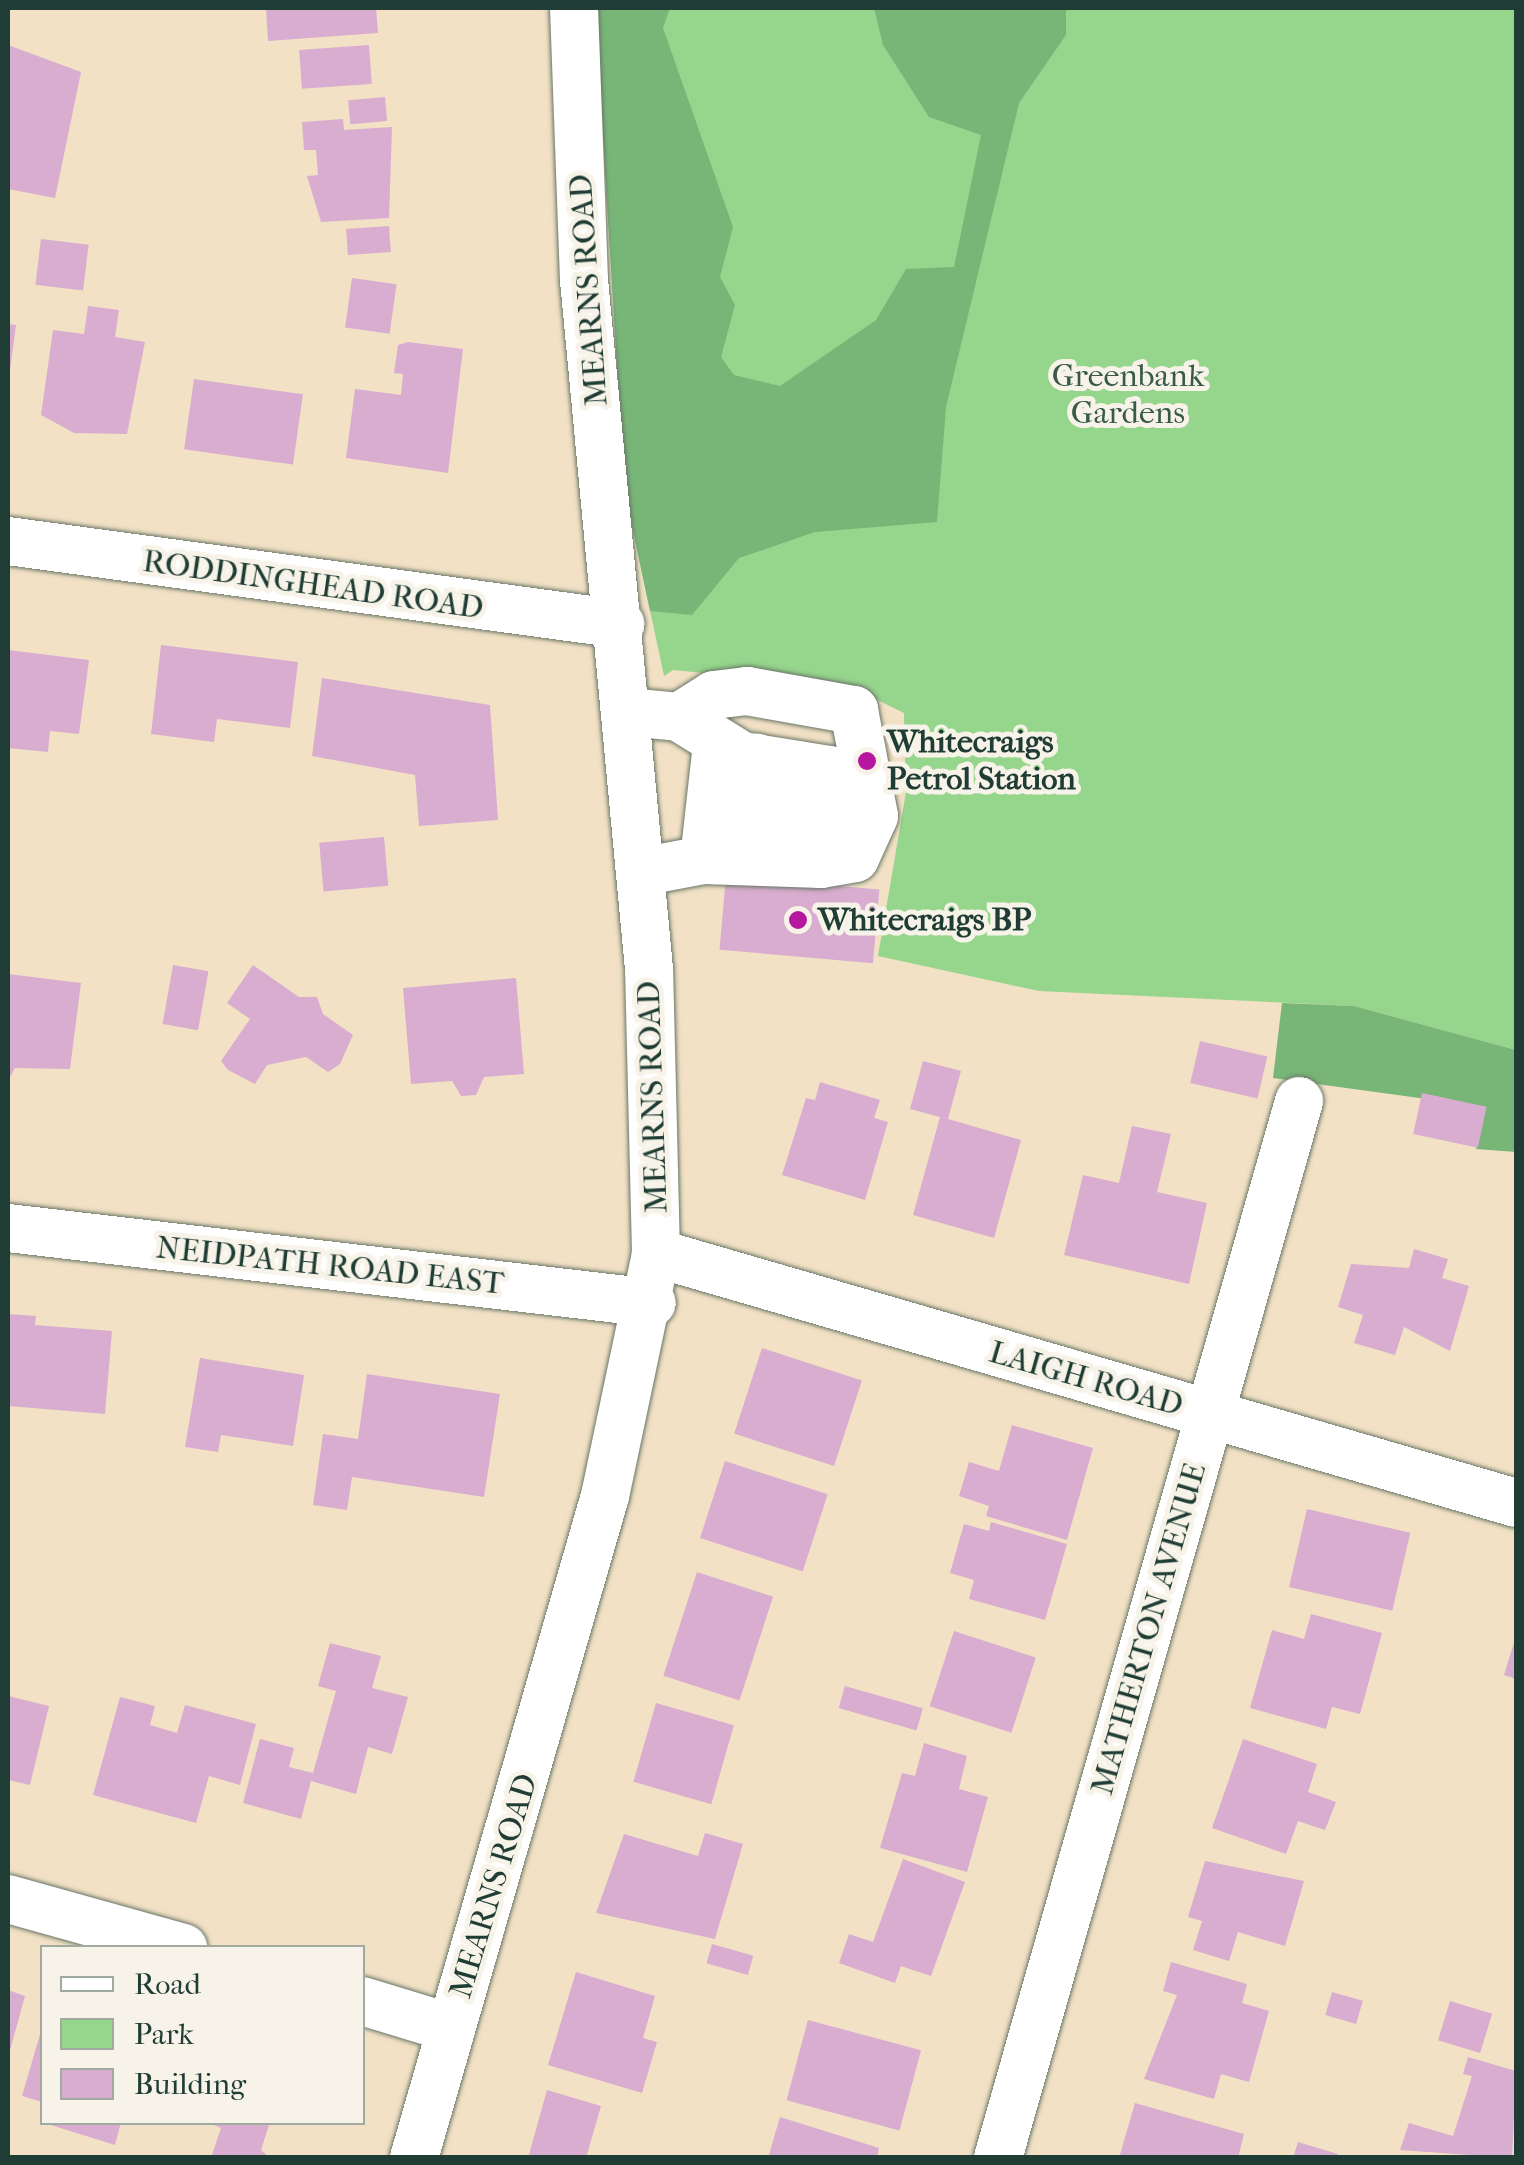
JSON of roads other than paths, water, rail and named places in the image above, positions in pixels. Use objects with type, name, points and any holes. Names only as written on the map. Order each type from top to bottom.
[{"type":"street","name":"MEARNS ROAD","points":[[414,2158],[606,1496],[652,1302],[656,1252],[660,1152],[620,624],[584,280],[574,8]]},
{"type":"street","name":"RODDINGHEAD ROAD","points":[[8,541],[620,624]]},
{"type":"street","points":[[640,872],[855,858],[874,816],[854,710],[747,691],[714,695],[679,717]]},
{"type":"street","points":[[627,712],[679,717],[756,756],[830,770],[764,862]]},
{"type":"street","points":[[756,756],[764,862]]},
{"type":"street","name":"MATHERTON AVENUE","points":[[998,2158],[1299,1101]]},
{"type":"street","name":"NEIDPATH ROAD EAST","points":[[8,1228],[652,1302]]},
{"type":"street","name":"LAIGH ROAD","points":[[656,1252],[1516,1503]]},
{"type":"street","points":[[8,1898],[172,1945]]},
{"type":"street","points":[[365,2001],[451,2028]]},
{"type":"place","name":"Whitecraigs Petrol Station","points":[[867,761]]},
{"type":"place","name":"Whitecraigs BP","points":[[798,920]]},
{"type":"park label","name":"Greenbank Gardens","points":[[1128,396]]}]
